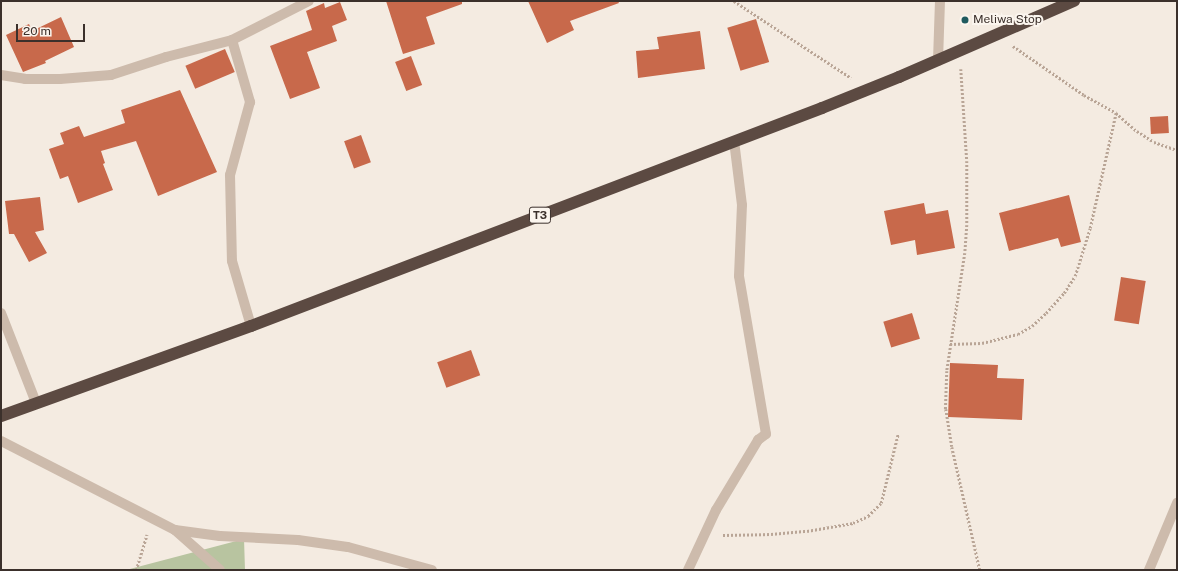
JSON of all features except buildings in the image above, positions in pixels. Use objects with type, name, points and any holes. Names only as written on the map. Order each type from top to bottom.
[{"type":"highway","name":"T3","points":[[1,416],[251,326],[868,90],[1074,1]]},
{"type":"street","points":[[1,75],[25,79],[60,79],[111,75],[166,57],[232,40],[308,1]]},
{"type":"street","points":[[938,61],[940,1]]},
{"type":"street","points":[[232,40],[250,102],[230,176],[232,261],[251,326]]},
{"type":"street","points":[[688,570],[716,510],[758,440],[766,434],[739,276],[742,205],[734,141]]},
{"type":"street","points":[[1,312],[36,403]]},
{"type":"street","points":[[1,442],[174,530],[220,570]]},
{"type":"street","points":[[1149,570],[1177,503]]},
{"type":"street","points":[[174,530],[220,536],[298,540],[348,547],[432,570]]},
{"type":"path","points":[[734,1],[868,90]]},
{"type":"path","points":[[997,35],[1084,95],[1116,113],[1137,131],[1154,142],[1177,150]]},
{"type":"path","points":[[959,51],[968,192],[965,253],[950,344],[946,393],[947,414],[952,447],[980,570]]},
{"type":"path","points":[[950,344],[982,343],[1018,334],[1032,326],[1064,293],[1075,276],[1088,235],[1116,113]]},
{"type":"path","points":[[704,535],[789,534],[840,526],[862,519],[874,511],[881,503],[898,434]]},
{"type":"path","points":[[136,570],[152,520]]},
{"type":"green space","points":[[244,539],[245,570],[126,570]]},
{"type":"place","name":"Meliwa Stop","points":[[965,20]]}]
